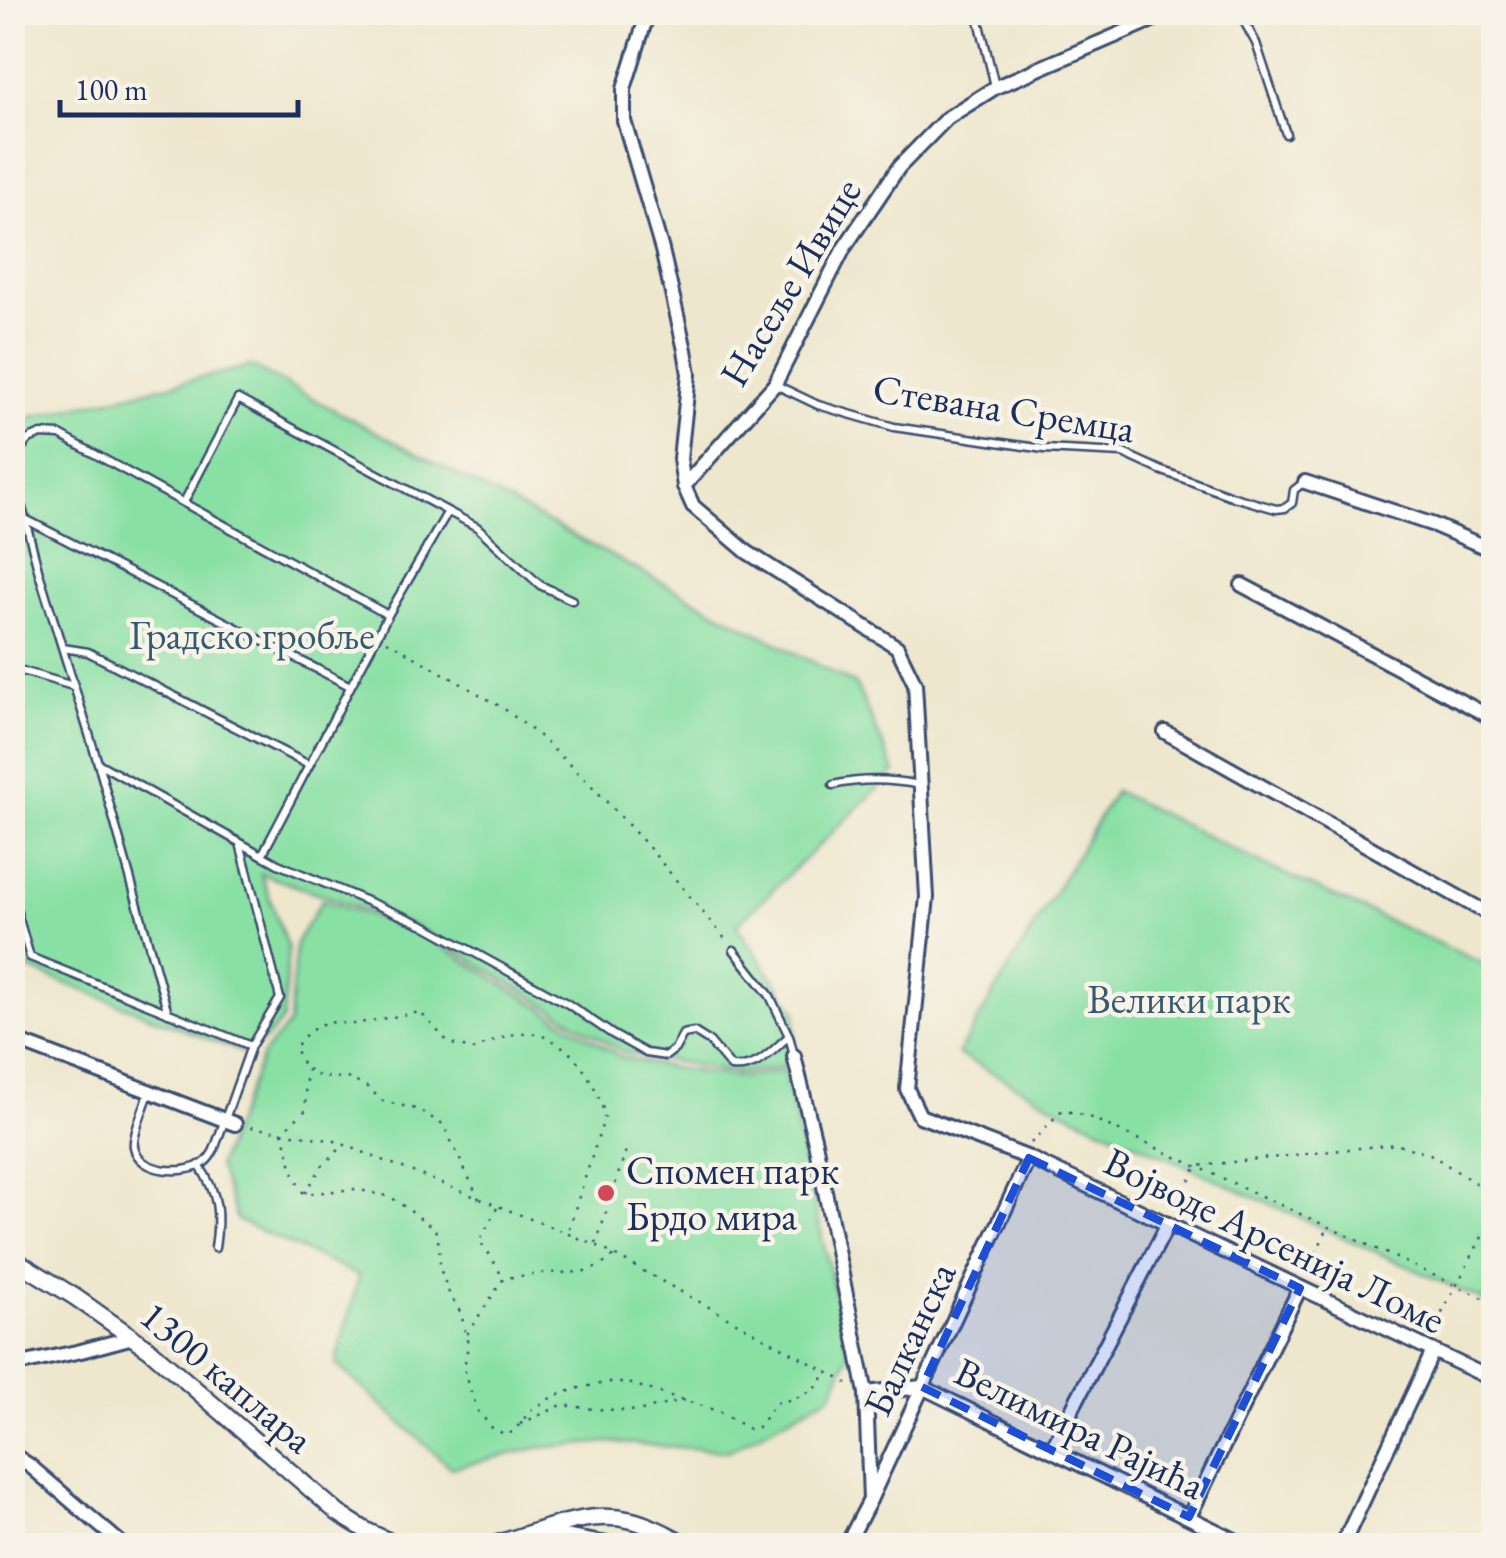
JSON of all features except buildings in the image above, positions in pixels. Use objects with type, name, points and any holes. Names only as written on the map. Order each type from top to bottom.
[{"type":"street","points":[[648,12],[624,89],[624,120],[662,250],[689,374],[680,459],[684,486]]},
{"type":"street","name":"Насеље Ивице","points":[[684,486],[774,384],[844,248],[900,167],[947,118],[996,87],[1172,12]]},
{"type":"street","name":"Стевана Сремца","points":[[1305,482],[1434,525],[1494,551]]},
{"type":"street","name":"Војводе Арсенија Ломе","points":[[684,486],[693,506],[747,552],[897,647],[915,684],[927,897],[907,1089],[920,1116],[1024,1156],[1494,1380]]},
{"type":"street","points":[[1242,584],[1494,718]]},
{"type":"street","points":[[1165,732],[1490,915]]},
{"type":"street","points":[[12,1039],[230,1122]]},
{"type":"street","points":[[794,1056],[866,1393],[870,1500]]},
{"type":"street","name":"Балканска","points":[[846,1546],[922,1387],[1024,1156]]},
{"type":"street","points":[[1050,1450],[1168,1224]]},
{"type":"street","name":"1300 каплара","points":[[12,1258],[133,1337],[338,1513],[399,1546]]},
{"type":"street","points":[[1188,1517],[1300,1288]]},
{"type":"street","points":[[12,1366],[133,1337]]},
{"type":"street","points":[[1342,1546],[1429,1348]]},
{"type":"street","name":"Велимира Рајића","points":[[866,1393],[922,1387],[1247,1546]]},
{"type":"street","points":[[12,1454],[124,1546]]},
{"type":"street","points":[[489,1546],[578,1520],[610,1517],[649,1526],[688,1546]]},
{"type":"street","points":[[539,1532],[620,1546]]},
{"type":"lane","points":[[977,12],[996,87]]},
{"type":"lane","points":[[1240,12],[1256,43],[1286,134]]},
{"type":"lane","name":"Стевана Сремца","points":[[774,384],[818,405],[894,427],[1044,448],[1123,453],[1234,497],[1276,508],[1292,503],[1294,490],[1305,482]]},
{"type":"lane","points":[[184,502],[238,399],[477,527],[540,585],[572,600]]},
{"type":"lane","points":[[168,1013],[25,520],[18,492],[21,448],[29,439],[42,434],[60,435],[388,615]]},
{"type":"lane","points":[[262,855],[388,615],[448,513]]},
{"type":"lane","points":[[25,520],[350,686]]},
{"type":"lane","points":[[62,648],[88,652],[309,765]]},
{"type":"lane","points":[[12,668],[74,686]]},
{"type":"lane","points":[[98,763],[278,864],[424,925],[646,1052],[666,1056],[683,1034],[694,1032],[710,1042],[731,1067],[746,1068],[789,1036]]},
{"type":"lane","points":[[833,784],[894,780],[922,786]]},
{"type":"lane","points":[[149,1092],[134,1142],[139,1157],[162,1170],[199,1166],[214,1150],[230,1122],[251,1046],[280,998],[240,843]]},
{"type":"lane","points":[[12,895],[30,957],[251,1046]]},
{"type":"lane","points":[[734,950],[770,996],[794,1056]]},
{"type":"lane","points":[[199,1166],[218,1204],[215,1248]]},
{"type":"path","points":[[377,636],[503,708],[536,734],[590,784],[670,870],[734,950]]},
{"type":"path","points":[[479,1199],[443,1124],[416,1110],[383,1101],[345,1076],[316,1075],[302,1066],[295,1048],[308,1032],[326,1022],[354,1024],[420,1012],[449,1043],[474,1050],[524,1032],[567,1050],[584,1068],[605,1116],[567,1234]]},
{"type":"path","points":[[282,1132],[306,1110],[308,1069]]},
{"type":"path","points":[[1024,1156],[1062,1110],[1087,1116],[1494,1304]]},
{"type":"path","points":[[230,1122],[335,1141],[596,1245],[866,1393]]},
{"type":"path","points":[[282,1132],[290,1154],[292,1177],[304,1194]]},
{"type":"path","points":[[1196,1166],[1395,1144],[1430,1154],[1494,1195]]},
{"type":"path","points":[[304,1194],[323,1165],[344,1145]]},
{"type":"path","points":[[596,1245],[626,1146]]},
{"type":"path","points":[[1168,1224],[1196,1166]]},
{"type":"path","points":[[1480,1186],[1494,1167]]},
{"type":"path","points":[[304,1194],[356,1189],[391,1198],[435,1228],[440,1268],[461,1313],[468,1345],[464,1368],[478,1411],[493,1429],[505,1434],[513,1432],[532,1409],[554,1396],[612,1382],[632,1384],[718,1410],[749,1429],[758,1427],[776,1404],[815,1388],[827,1372]]},
{"type":"path","points":[[498,1206],[479,1242],[504,1278]]},
{"type":"path","points":[[1429,1348],[1494,1214]]},
{"type":"path","points":[[1300,1288],[1328,1226]]},
{"type":"path","points":[[466,1335],[504,1278],[577,1274],[601,1266],[614,1256]]},
{"type":"path","points":[[518,1425],[562,1405],[637,1411],[686,1400]]},
{"type":"highlighted area","points":[[1029,1158],[1300,1288],[1189,1517],[922,1387]]},
{"type":"green space","name":"Градско гробље","points":[[251,366],[856,685],[895,772],[736,925],[796,1011],[794,1056],[783,1067],[738,1073],[623,1052],[419,928],[261,874],[288,949],[283,1019],[247,1054],[13,963],[13,428],[20,420]]},
{"type":"green space","name":"Велики парк","points":[[1115,791],[1271,868],[1493,968],[1493,1305],[1062,1110],[958,1054]]},
{"type":"green space","name":"Спомен парк Брдо мира","points":[[322,900],[417,931],[621,1057],[740,1077],[784,1071],[849,1354],[832,1394],[728,1451],[610,1442],[537,1448],[451,1468],[336,1364],[359,1276],[237,1220],[218,1165],[263,1054],[289,1024],[296,943]]},
{"type":"place","name":"Спомен парк Брдо мира","points":[[606,1193]]}]
